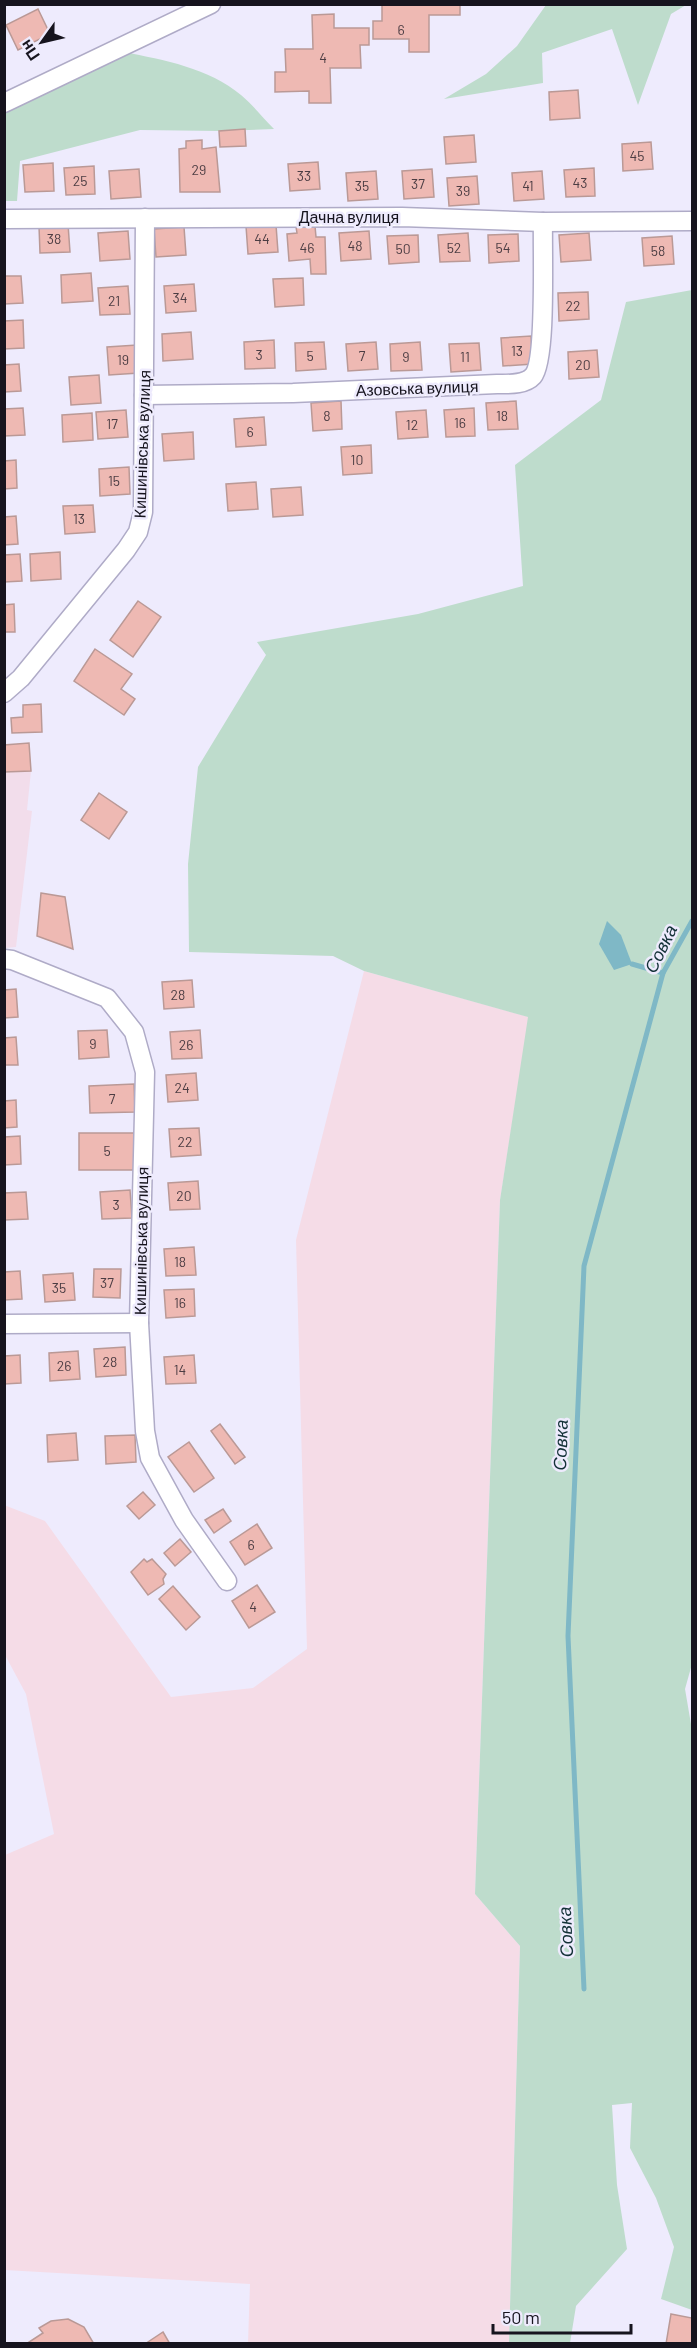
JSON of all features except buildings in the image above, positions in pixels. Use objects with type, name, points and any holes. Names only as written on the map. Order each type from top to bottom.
[{"type":"street","points":[[4,103],[211,4]]},
{"type":"street","name":"Дачна вулиця","points":[[4,219],[402,217],[543,222],[693,221]]},
{"type":"street","name":"Кишинівська вулиця","points":[[4,693],[29,669],[126,550],[138,532],[143,512],[145,218]]},
{"type":"street","name":"Азовська вулиця","points":[[144,395],[293,393],[497,384],[528,380],[537,369],[541,341],[543,222]]},
{"type":"street","name":"Кишинівська вулиця","points":[[4,959],[12,960],[106,998],[134,1032],[145,1072],[139,1323],[145,1431],[150,1458],[184,1520],[227,1581]]},
{"type":"street","points":[[4,1324],[139,1323]]},
{"type":"shaded area","points":[[29,743],[31,771],[27,810],[32,811],[16,947],[5,948],[5,745]]},
{"type":"shaded area","points":[[364,971],[529,1017],[500,1200],[475,1894],[520,1946],[509,2343],[248,2343],[250,2284],[5,2270],[5,1855],[54,1834],[26,1694],[5,1655],[4,1505],[45,1521],[171,1697],[253,1688],[307,1649],[296,1240]]},
{"type":"green space","points":[[546,5],[686,5],[671,14],[638,105],[612,29],[542,53],[543,83],[444,99],[486,74],[517,46]]},
{"type":"green space","points":[[124,52],[186,66],[215,78],[241,95],[274,129],[140,130],[20,161],[17,201],[5,201],[5,109]]},
{"type":"green space","points":[[692,290],[692,1664],[685,1689],[692,1730],[692,2310],[661,2299],[674,2247],[656,2198],[630,2148],[632,2103],[612,2105],[617,2185],[627,2249],[576,2306],[570,2343],[509,2343],[520,1946],[475,1894],[500,1200],[528,1017],[364,971],[333,956],[189,952],[188,864],[198,767],[266,655],[257,642],[418,614],[523,586],[515,465],[601,400],[626,302]]},
{"type":"water","points":[[607,921],[621,935],[632,964],[614,970],[599,944]]},
{"type":"waterway","name":"Совка","points":[[584,1989],[568,1636],[584,1266],[663,973],[692,921]]},
{"type":"waterway","points":[[632,964],[663,973]]}]
